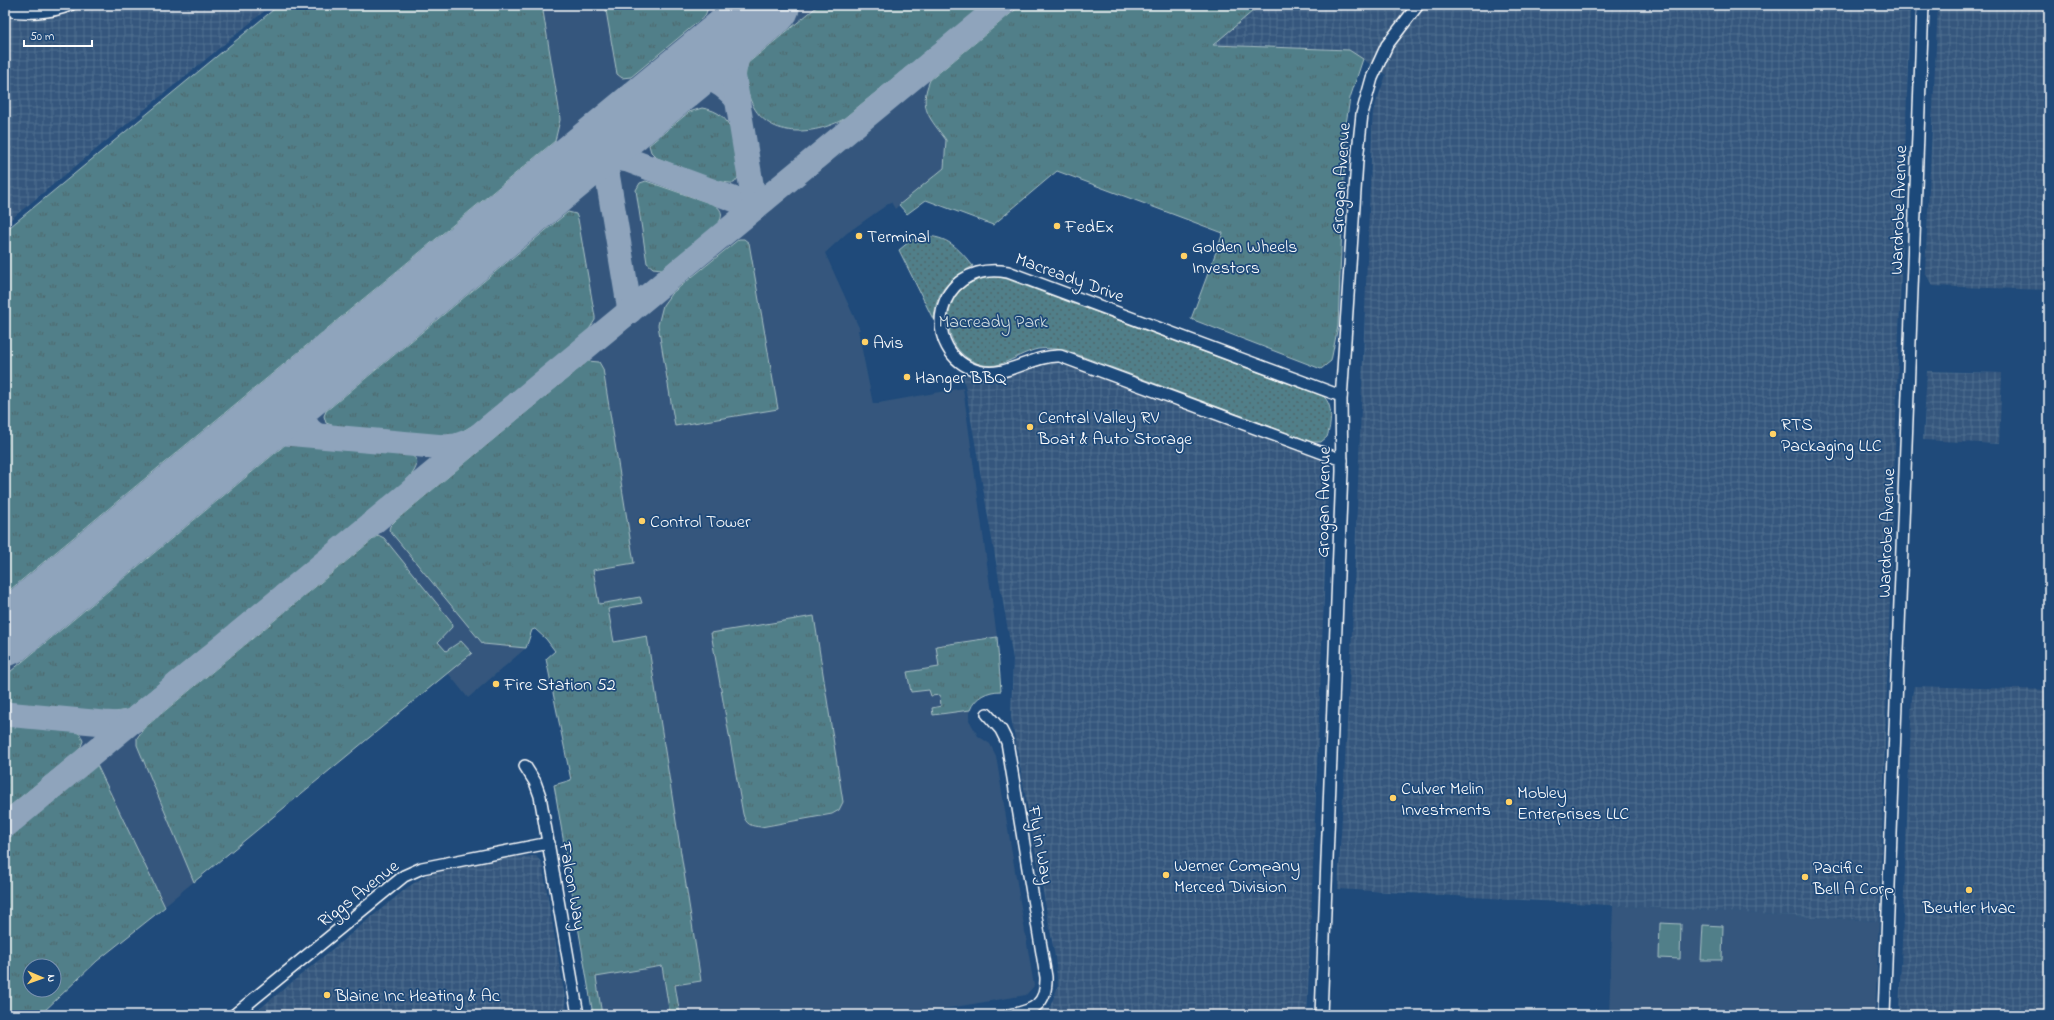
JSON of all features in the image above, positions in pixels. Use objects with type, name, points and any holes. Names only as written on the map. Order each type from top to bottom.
[{"type":"street","points":[[5,10],[22,12],[42,11],[70,5]]},
{"type":"street","name":"Grogan Avenue","points":[[1321,1015],[1342,460],[1341,396],[1358,154],[1362,114],[1372,78],[1387,45],[1418,5]]},
{"type":"street","name":"Wardrobe Avenue","points":[[1884,1015],[1923,5]]},
{"type":"street","name":"Macready Drive","points":[[1341,396],[1008,272],[984,271],[961,280],[955,284],[946,298],[942,313],[943,329],[949,349],[962,363],[978,371],[997,373],[1040,358],[1060,356],[1342,460]]},
{"type":"street","name":"Fly in Way","points":[[987,714],[1001,730],[1007,742],[1046,987],[1041,1002],[1031,1010],[1009,1015]]},
{"type":"street","name":"Falcon Way","points":[[525,766],[535,782],[540,796],[578,1015]]},
{"type":"street","name":"Riggs Avenue","points":[[234,1015],[404,876],[422,868],[549,843]]},
{"type":"shaded area","points":[[5,5],[272,5],[5,224]]},
{"type":"shaded area","points":[[279,5],[1260,5],[1213,45],[1349,50],[1363,59],[1350,98],[1346,124],[1338,326],[1331,361],[1321,369],[1191,319],[1223,233],[1057,171],[993,225],[926,200],[907,214],[899,205],[895,209],[891,202],[847,233],[825,253],[860,330],[858,330],[873,404],[963,388],[997,637],[1001,691],[988,692],[973,702],[969,720],[978,736],[990,744],[996,756],[1034,986],[1026,995],[908,1015],[593,1015],[554,785],[571,780],[546,659],[555,651],[546,639],[535,629],[532,630],[526,648],[468,698],[448,673],[97,961],[62,994],[62,958],[22,958],[22,998],[58,998],[40,1015],[5,1015],[5,231]]},
{"type":"shaded area","points":[[1260,5],[1910,5],[1879,921],[1338,889],[1352,632],[1373,111],[1386,75],[1349,50],[1212,45]]},
{"type":"shaded area","points":[[1938,5],[2049,5],[2049,290],[1932,286],[1925,272]]},
{"type":"shaded area","points":[[1053,363],[1078,369],[1322,459],[1329,471],[1307,1015],[1047,1015],[1058,986],[1055,957],[1011,717],[1013,659],[963,374],[993,379]]},
{"type":"shaded area","points":[[1927,371],[2002,373],[1999,444],[1923,440]]},
{"type":"shaded area","points":[[1914,686],[2049,690],[2049,1015],[1899,1015],[1912,696]]},
{"type":"shaded area","points":[[536,856],[542,863],[568,1015],[252,1015],[408,887],[430,873],[513,857]]},
{"type":"shaded area","points":[[1613,905],[1879,921],[1875,1015],[1609,1015]]},
{"type":"green space","points":[[279,5],[542,5],[559,109],[560,120],[555,141],[5,594],[5,231]]},
{"type":"green space","points":[[605,5],[709,5],[705,16],[631,77],[622,78],[617,74]]},
{"type":"green space","points":[[819,5],[983,5],[842,120],[829,126],[802,131],[775,127],[764,120],[755,110],[749,96],[746,80],[748,63]]},
{"type":"green space","points":[[1021,5],[1260,5],[1213,45],[1349,50],[1363,59],[1350,98],[1346,124],[1338,326],[1331,361],[1321,369],[1191,319],[1223,233],[1057,171],[993,225],[926,200],[907,214],[899,205],[944,168],[946,140],[931,119],[926,106],[925,99],[930,80]]},
{"type":"green space","points":[[702,108],[713,111],[722,116],[732,131],[739,172],[738,178],[734,183],[718,181],[696,174],[657,158],[651,152],[649,145],[689,112]]},
{"type":"green space","points":[[646,181],[715,205],[721,211],[721,219],[718,224],[662,269],[653,268],[647,263],[636,190],[640,183]]},
{"type":"green space","points":[[568,212],[576,214],[578,219],[595,317],[595,320],[588,331],[473,425],[458,434],[445,438],[337,427],[326,423],[324,416],[326,411]]},
{"type":"green space","points":[[923,236],[939,238],[952,244],[973,266],[950,281],[940,294],[934,321],[899,250],[910,241]]},
{"type":"green space","points":[[739,239],[744,239],[749,243],[778,409],[675,426],[658,325],[663,305],[671,294]]},
{"type":"green space","name":"Macready Park","points":[[993,276],[1004,278],[1323,396],[1329,405],[1331,415],[1327,437],[1321,442],[1312,442],[1065,350],[1038,349],[995,365],[977,363],[966,357],[953,342],[950,333],[949,314],[956,296],[965,286],[980,279]]},
{"type":"green space","points":[[588,361],[599,362],[603,369],[634,563],[593,570],[599,604],[640,597],[642,603],[608,609],[614,642],[647,636],[701,981],[675,985],[680,1015],[670,1015],[662,966],[596,977],[602,1015],[593,1015],[554,785],[571,780],[546,659],[555,651],[546,639],[535,629],[532,630],[526,648],[483,644],[389,530],[390,526],[396,520]]},
{"type":"green space","points":[[294,443],[410,455],[414,457],[417,464],[412,475],[406,481],[127,710],[109,713],[5,703],[5,676],[286,444]]},
{"type":"green space","points":[[378,535],[384,538],[451,621],[452,627],[438,642],[446,651],[461,641],[472,653],[194,882],[137,745],[137,738],[144,728]]},
{"type":"green space","points":[[814,616],[843,802],[839,810],[832,814],[761,827],[752,825],[747,823],[743,814],[711,633]]},
{"type":"green space","points":[[997,637],[1001,691],[991,692],[978,698],[970,710],[933,715],[932,708],[941,706],[940,695],[931,696],[929,690],[911,692],[907,672],[939,667],[936,646]]},
{"type":"green space","points":[[5,724],[72,730],[80,734],[83,741],[80,749],[5,810]]},
{"type":"green space","points":[[97,765],[165,907],[97,961],[62,994],[62,958],[22,958],[22,998],[58,998],[40,1015],[5,1015],[5,841]]},
{"type":"green space","points":[[1660,923],[1681,924],[1680,959],[1659,958]]},
{"type":"green space","points":[[1703,925],[1723,926],[1722,960],[1701,960]]},
{"type":"taxiway","points":[[5,826],[1001,5]]},
{"type":"taxiway","points":[[755,208],[733,73],[742,40],[766,8]]},
{"type":"taxiway","points":[[673,85],[692,78],[708,78],[723,86],[737,99]]},
{"type":"taxiway","points":[[630,311],[607,173],[612,148],[619,135],[635,116]]},
{"type":"taxiway","points":[[562,176],[578,166],[594,160],[610,158],[628,160],[744,203],[753,204],[764,200]]},
{"type":"taxiway","points":[[316,435],[308,429],[302,414],[305,398],[309,390],[320,376]]},
{"type":"taxiway","points":[[234,446],[251,437],[274,432],[444,447],[456,446],[470,441]]},
{"type":"taxiway","points":[[5,714],[119,724],[133,721]]},
{"type":"runway","points":[[5,635],[769,5]]},
{"type":"place","name":"FedEx","points":[[1057,226]]},
{"type":"place","name":"Terminal","points":[[859,236]]},
{"type":"place","name":"Golden Wheels Investors","points":[[1184,256]]},
{"type":"place","name":"Avis","points":[[865,342]]},
{"type":"place","name":"Hanger BBQ","points":[[907,377]]},
{"type":"place","name":"Central Valley RV Boat & Auto Storage","points":[[1030,427]]},
{"type":"place","name":"RTS Packaging LLC","points":[[1773,434]]},
{"type":"place","name":"Control Tower","points":[[642,521]]},
{"type":"place","name":"Fire Station 52","points":[[496,684]]},
{"type":"place","name":"Culver Melin Investments","points":[[1393,798]]},
{"type":"place","name":"Mobley Enterprises LLC","points":[[1509,802]]},
{"type":"place","name":"Werner Company Merced Division","points":[[1166,875]]},
{"type":"place","name":"Pacific Bell A Corp","points":[[1805,877]]},
{"type":"place","name":"Beutler Hvac","points":[[1969,890]]},
{"type":"place","name":"Blaine Inc Heating & Ac","points":[[327,995]]}]
